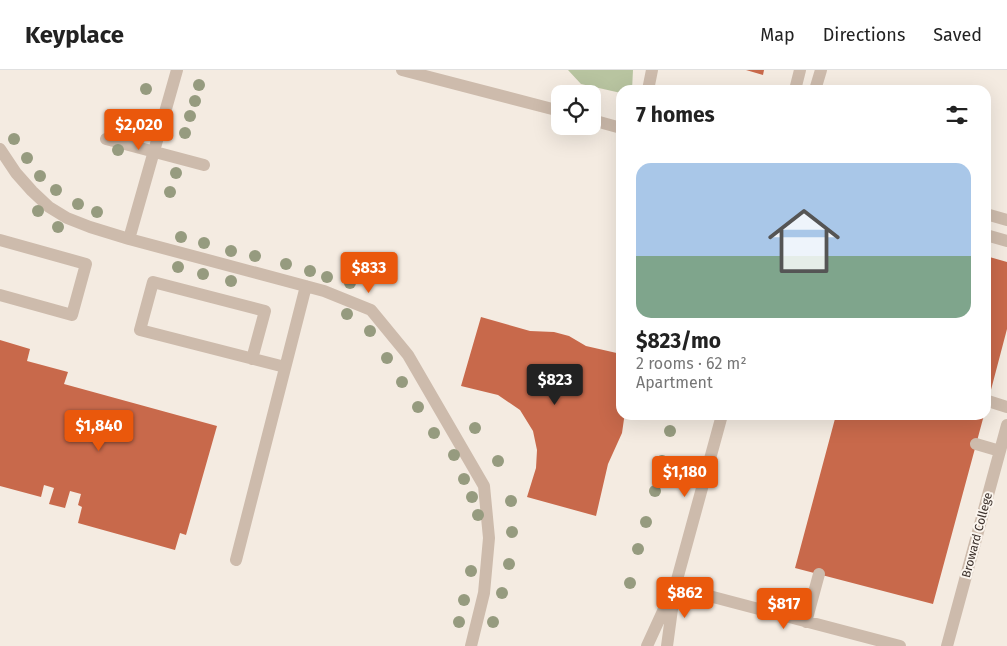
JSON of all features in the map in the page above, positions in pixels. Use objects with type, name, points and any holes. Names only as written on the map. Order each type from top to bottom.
[{"type":"street","points":[[129,239],[177,70]]},
{"type":"street","points":[[402,70],[551,110]]},
{"type":"street","points":[[649,85],[652,70]]},
{"type":"street","points":[[796,85],[800,70]]},
{"type":"street","points":[[816,85],[820,70]]},
{"type":"street","points":[[601,122],[616,127]]},
{"type":"street","points":[[106,139],[204,165]]},
{"type":"street","points":[[2,156],[32,191],[49,207],[67,218],[129,239],[324,291],[371,310],[408,355],[484,486],[489,538],[484,593],[471,646]]},
{"type":"street","points":[[991,215],[1007,220]]},
{"type":"street","points":[[991,236],[1007,241]]},
{"type":"street","points":[[0,240],[86,264],[72,315],[0,295]]},
{"type":"street","points":[[252,359],[264,311],[153,282],[140,330],[252,359],[285,367]]},
{"type":"street","points":[[236,560],[306,286]]},
{"type":"street","points":[[991,402],[1007,407]]},
{"type":"street","points":[[667,646],[675,587],[721,420]]},
{"type":"street","name":"Broward College","points":[[947,646],[1007,425]]},
{"type":"street","points":[[976,444],[1000,451]]},
{"type":"street","points":[[806,622],[819,574]]},
{"type":"street","points":[[675,587],[900,646]]},
{"type":"street","points":[[647,646],[675,587]]},
{"type":"green space","points":[[568,70],[633,70],[632,85],[616,85],[616,92],[601,88],[601,85],[581,84]]},
{"type":"building","points":[[746,70],[764,70],[763,75]]},
{"type":"building","points":[[991,257],[1007,262],[1007,329],[991,390]]},
{"type":"building","points":[[481,317],[530,331],[554,332],[569,336],[586,346],[616,353],[616,420],[624,420],[622,433],[608,464],[596,516],[527,497],[536,468],[537,450],[533,431],[520,410],[498,395],[461,386]]},
{"type":"building","points":[[0,340],[30,349],[27,361],[68,372],[64,384],[217,426],[186,535],[180,533],[175,550],[78,523],[82,507],[78,505],[81,494],[70,491],[65,508],[49,504],[54,488],[44,485],[41,497],[0,486]]},
{"type":"building","points":[[835,420],[983,420],[933,604],[795,568]]}]
